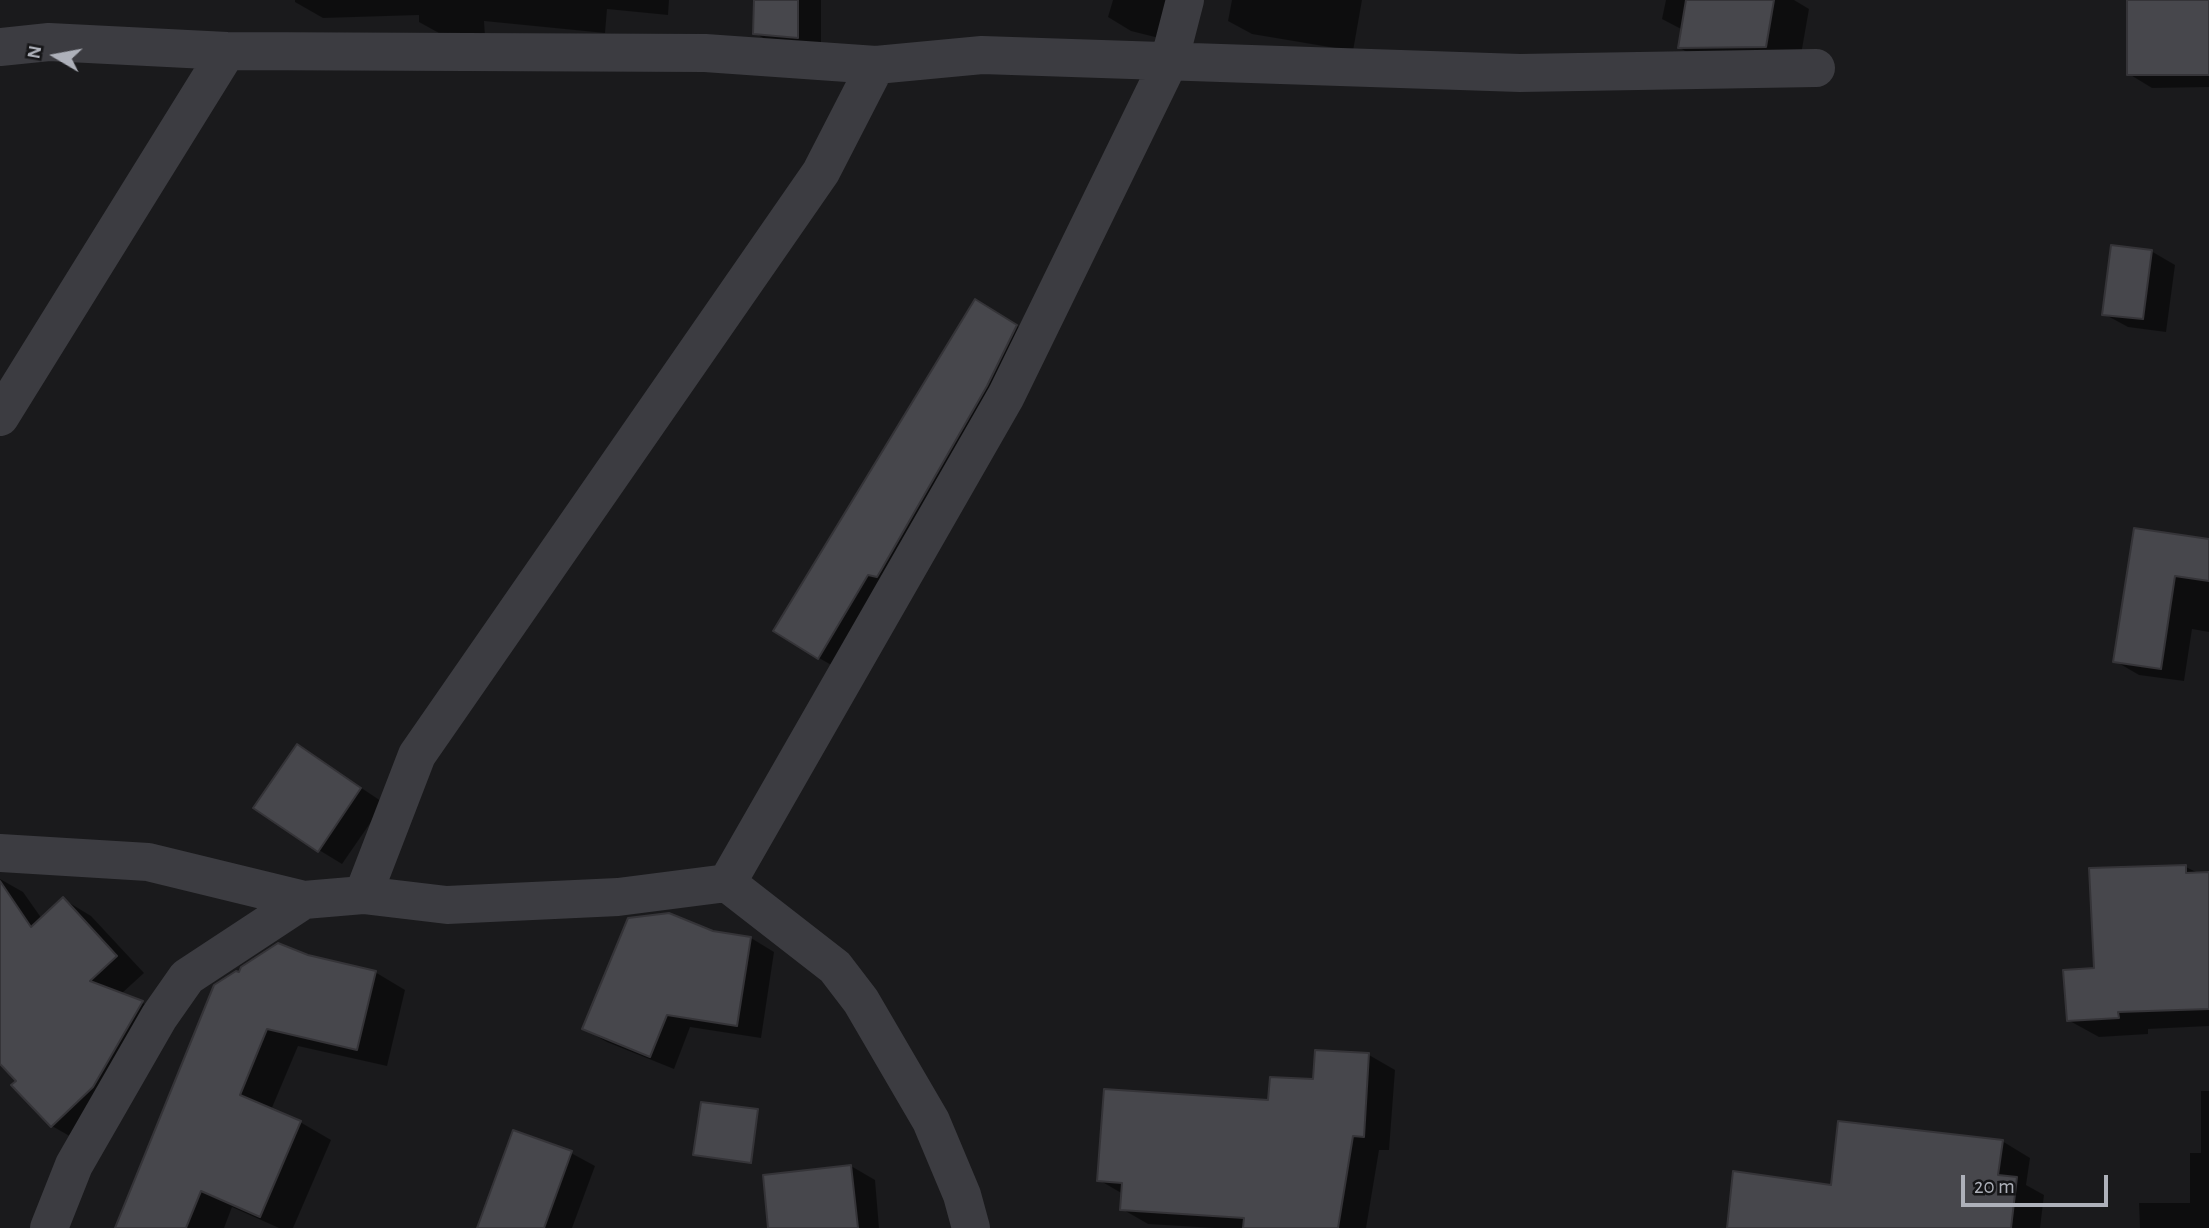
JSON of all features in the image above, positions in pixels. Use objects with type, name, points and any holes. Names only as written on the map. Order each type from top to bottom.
[{"type":"street","points":[[727,883],[1006,397],[1168,62],[1185,0]]},
{"type":"street","points":[[0,47],[49,42],[227,51],[705,53],[876,65],[982,55],[1520,73],[1816,68]]},
{"type":"street","points":[[0,417],[227,51]]},
{"type":"street","points":[[363,895],[417,755],[821,172],[876,65]]},
{"type":"street","points":[[0,853],[148,862],[304,900],[363,895],[447,905],[618,897],[727,883],[835,967],[861,1001],[931,1121],[962,1195],[971,1228]]},
{"type":"street","points":[[49,1228],[74,1165],[159,1017],[187,977],[304,900]]},
{"type":"building","points":[[754,0],[798,0],[798,38],[753,34]]},
{"type":"building","points":[[1686,0],[1774,0],[1766,47],[1678,48]]},
{"type":"building","points":[[2127,0],[2209,0],[2209,75],[2127,75]]},
{"type":"building","points":[[2111,245],[2152,250],[2143,319],[2102,315]]},
{"type":"building","points":[[975,299],[1017,325],[987,386],[880,572],[877,577],[868,575],[818,659],[773,631]]},
{"type":"building","points":[[2134,528],[2209,539],[2209,581],[2175,576],[2161,669],[2113,662]]},
{"type":"building","points":[[297,744],[361,788],[318,852],[253,808]]},
{"type":"building","points":[[2186,865],[2186,873],[2209,872],[2209,1009],[2118,1012],[2119,1018],[2067,1021],[2063,970],[2094,968],[2089,868]]},
{"type":"building","points":[[0,881],[31,927],[63,897],[117,956],[90,981],[143,1001],[93,1087],[51,1127],[11,1085],[16,1081],[0,1064]]},
{"type":"building","points":[[669,913],[713,931],[751,937],[737,1026],[667,1015],[650,1057],[582,1029],[628,918]]},
{"type":"building","points":[[278,943],[308,955],[376,971],[357,1050],[267,1029],[240,1095],[301,1121],[260,1217],[201,1191],[186,1228],[115,1228],[214,985],[236,971],[239,972],[241,967]]},
{"type":"building","points":[[1315,1050],[1369,1053],[1364,1137],[1353,1136],[1338,1228],[1243,1228],[1244,1218],[1120,1210],[1122,1183],[1097,1181],[1104,1089],[1268,1100],[1270,1077],[1313,1079]]},
{"type":"building","points":[[701,1102],[758,1109],[751,1163],[693,1155]]},
{"type":"building","points":[[1838,1121],[2003,1140],[1998,1175],[2017,1177],[2011,1228],[1727,1228],[1733,1171],[1831,1185]]},
{"type":"building","points":[[513,1130],[572,1151],[544,1228],[477,1228]]},
{"type":"building","points":[[851,1165],[858,1228],[768,1228],[763,1175]]}]
